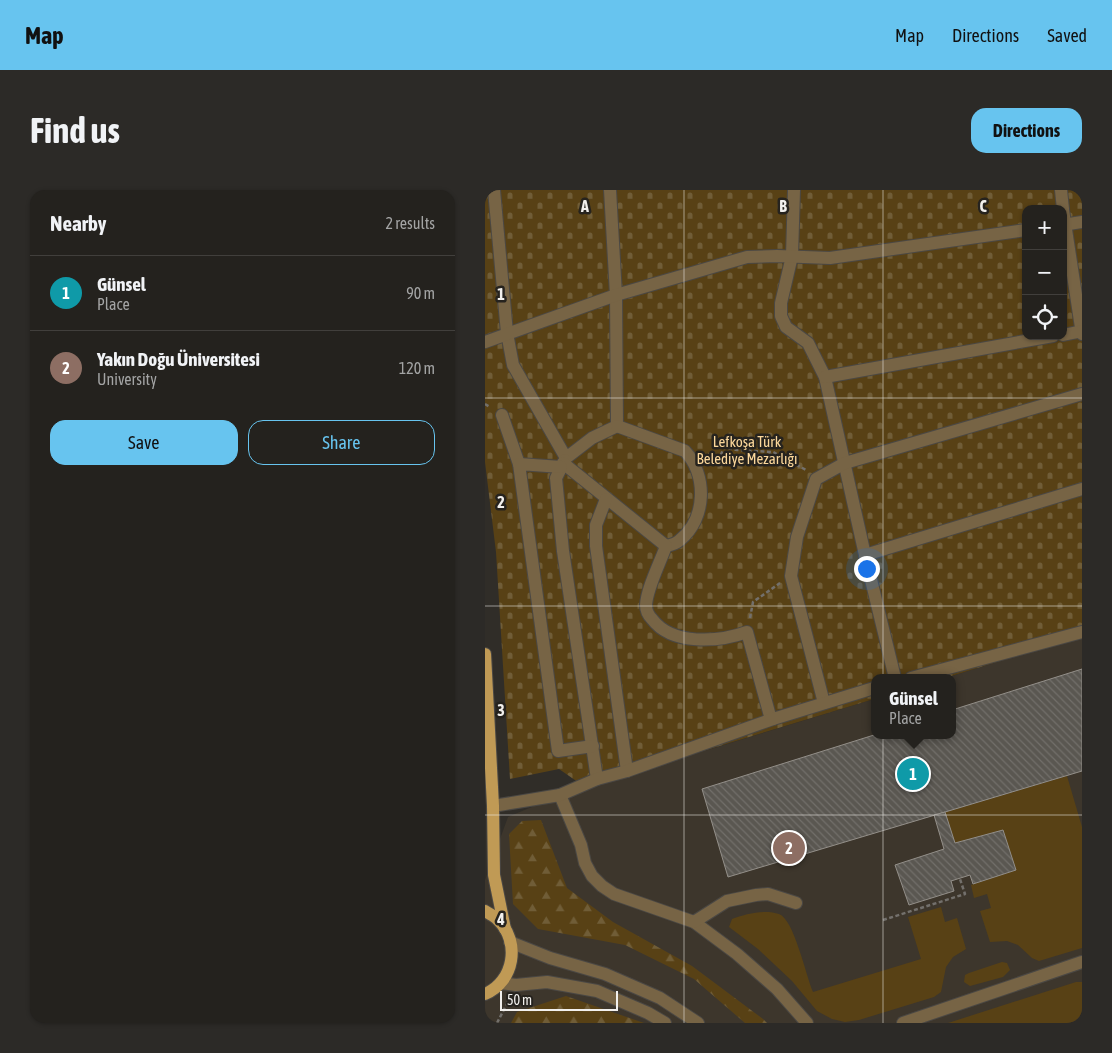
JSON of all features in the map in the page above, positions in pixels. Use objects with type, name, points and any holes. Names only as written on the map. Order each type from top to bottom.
[{"type":"main road","points":[[485,654],[495,875],[505,929],[512,951],[510,968],[501,983],[486,995]]},
{"type":"main road","points":[[485,911],[498,919],[505,929]]},
{"type":"street","points":[[494,190],[507,333],[513,365],[564,463],[666,546]]},
{"type":"street","points":[[610,190],[617,295],[617,426]]},
{"type":"street","points":[[794,190],[792,256],[781,303],[783,322],[790,331],[808,343],[825,377],[865,556],[894,674]]},
{"type":"street","points":[[1061,190],[1062,205]]},
{"type":"street","points":[[1067,224],[1082,222]]},
{"type":"street","points":[[485,342],[617,295],[747,257],[792,256],[830,258],[1022,231]]},
{"type":"street","points":[[1067,243],[1082,332],[1067,334]]},
{"type":"street","points":[[825,377],[1031,340]]},
{"type":"street","points":[[824,703],[791,576],[797,537],[816,479],[845,463],[1082,394]]},
{"type":"street","points":[[502,415],[519,464],[558,751],[593,746]]},
{"type":"street","points":[[597,779],[563,551],[556,478],[564,463],[592,438],[617,426],[685,451],[693,460],[700,481],[699,513],[680,540],[666,546],[646,605],[649,615],[663,630],[674,635],[699,638],[728,638],[747,632],[770,716],[773,719]]},
{"type":"street","points":[[519,464],[564,463]]},
{"type":"street","points":[[865,556],[1082,489]]},
{"type":"street","points":[[606,499],[596,525],[596,546],[627,771]]},
{"type":"street","points":[[926,674],[1082,632]]},
{"type":"street","points":[[493,806],[560,794],[597,779],[627,771],[773,719],[871,689]]},
{"type":"street","points":[[560,794],[581,845],[585,863],[592,876],[602,886],[614,894],[694,922],[744,960],[777,989],[807,1023]]},
{"type":"street","points":[[694,922],[727,901],[757,895],[768,894],[797,903]]},
{"type":"street","points":[[510,942],[550,958],[605,974],[629,984],[660,998],[698,1023]]},
{"type":"street","points":[[903,1023],[1078,965]]},
{"type":"street","points":[[501,983],[517,985],[547,982],[597,991],[648,1012],[665,1023]]},
{"type":"path","points":[[693,460],[718,462],[724,447],[737,450],[773,452],[801,466],[816,479]]},
{"type":"path","points":[[747,632],[753,602],[791,576]]},
{"type":"path","points":[[883,920],[965,894],[960,879]]},
{"type":"path","points":[[497,1023],[517,985]]},
{"type":"shaded area","points":[[1082,636],[1082,1023],[485,1023],[485,880],[508,817],[560,795],[871,700],[871,739],[956,739],[956,675]]},
{"type":"green space","name":"Lefkoşa Türk Belediye Mezarlığı","points":[[485,190],[1082,190],[1082,636],[956,675],[871,674],[871,700],[585,787],[559,769],[510,779],[496,552],[485,462]]},
{"type":"green space","points":[[1067,776],[1082,827],[1082,948],[1039,961],[1032,958],[1018,945],[1007,941],[990,942],[980,911],[991,908],[987,894],[974,898],[971,885],[1016,870],[1003,830],[955,843],[945,812]]},
{"type":"green space","points":[[541,820],[567,888],[613,922],[692,966],[767,1023],[745,1023],[694,979],[625,945],[538,929],[513,904],[509,834],[522,821]]},
{"type":"green space","points":[[941,907],[945,922],[957,918],[966,949],[953,957],[946,967],[941,992],[934,997],[859,1020],[845,1022],[832,1019],[817,1011],[792,981],[758,949],[729,927],[732,919],[743,915],[768,912],[779,914],[790,926],[795,937],[813,992],[921,959],[908,917]]},
{"type":"green space","points":[[1002,962],[1007,963],[1010,970],[1003,977],[970,986],[964,982],[965,975]]},
{"type":"green space","points":[[1076,982],[1082,982],[1082,1023],[948,1023]]},
{"type":"green space","points":[[566,996],[644,1023],[511,1023],[517,1012]]},
{"type":"building","points":[[1082,669],[1082,771],[728,877],[702,789],[871,736],[871,739],[956,739],[956,709]]},
{"type":"building","points":[[945,812],[955,843],[1003,830],[1016,870],[973,884],[970,875],[951,881],[954,891],[909,905],[895,865],[944,849],[934,815]]},
{"type":"place","name":"Günsel","points":[[913,774]]},
{"type":"place","name":"Yakın Doğu Üniversitesi","points":[[789,848]]}]
